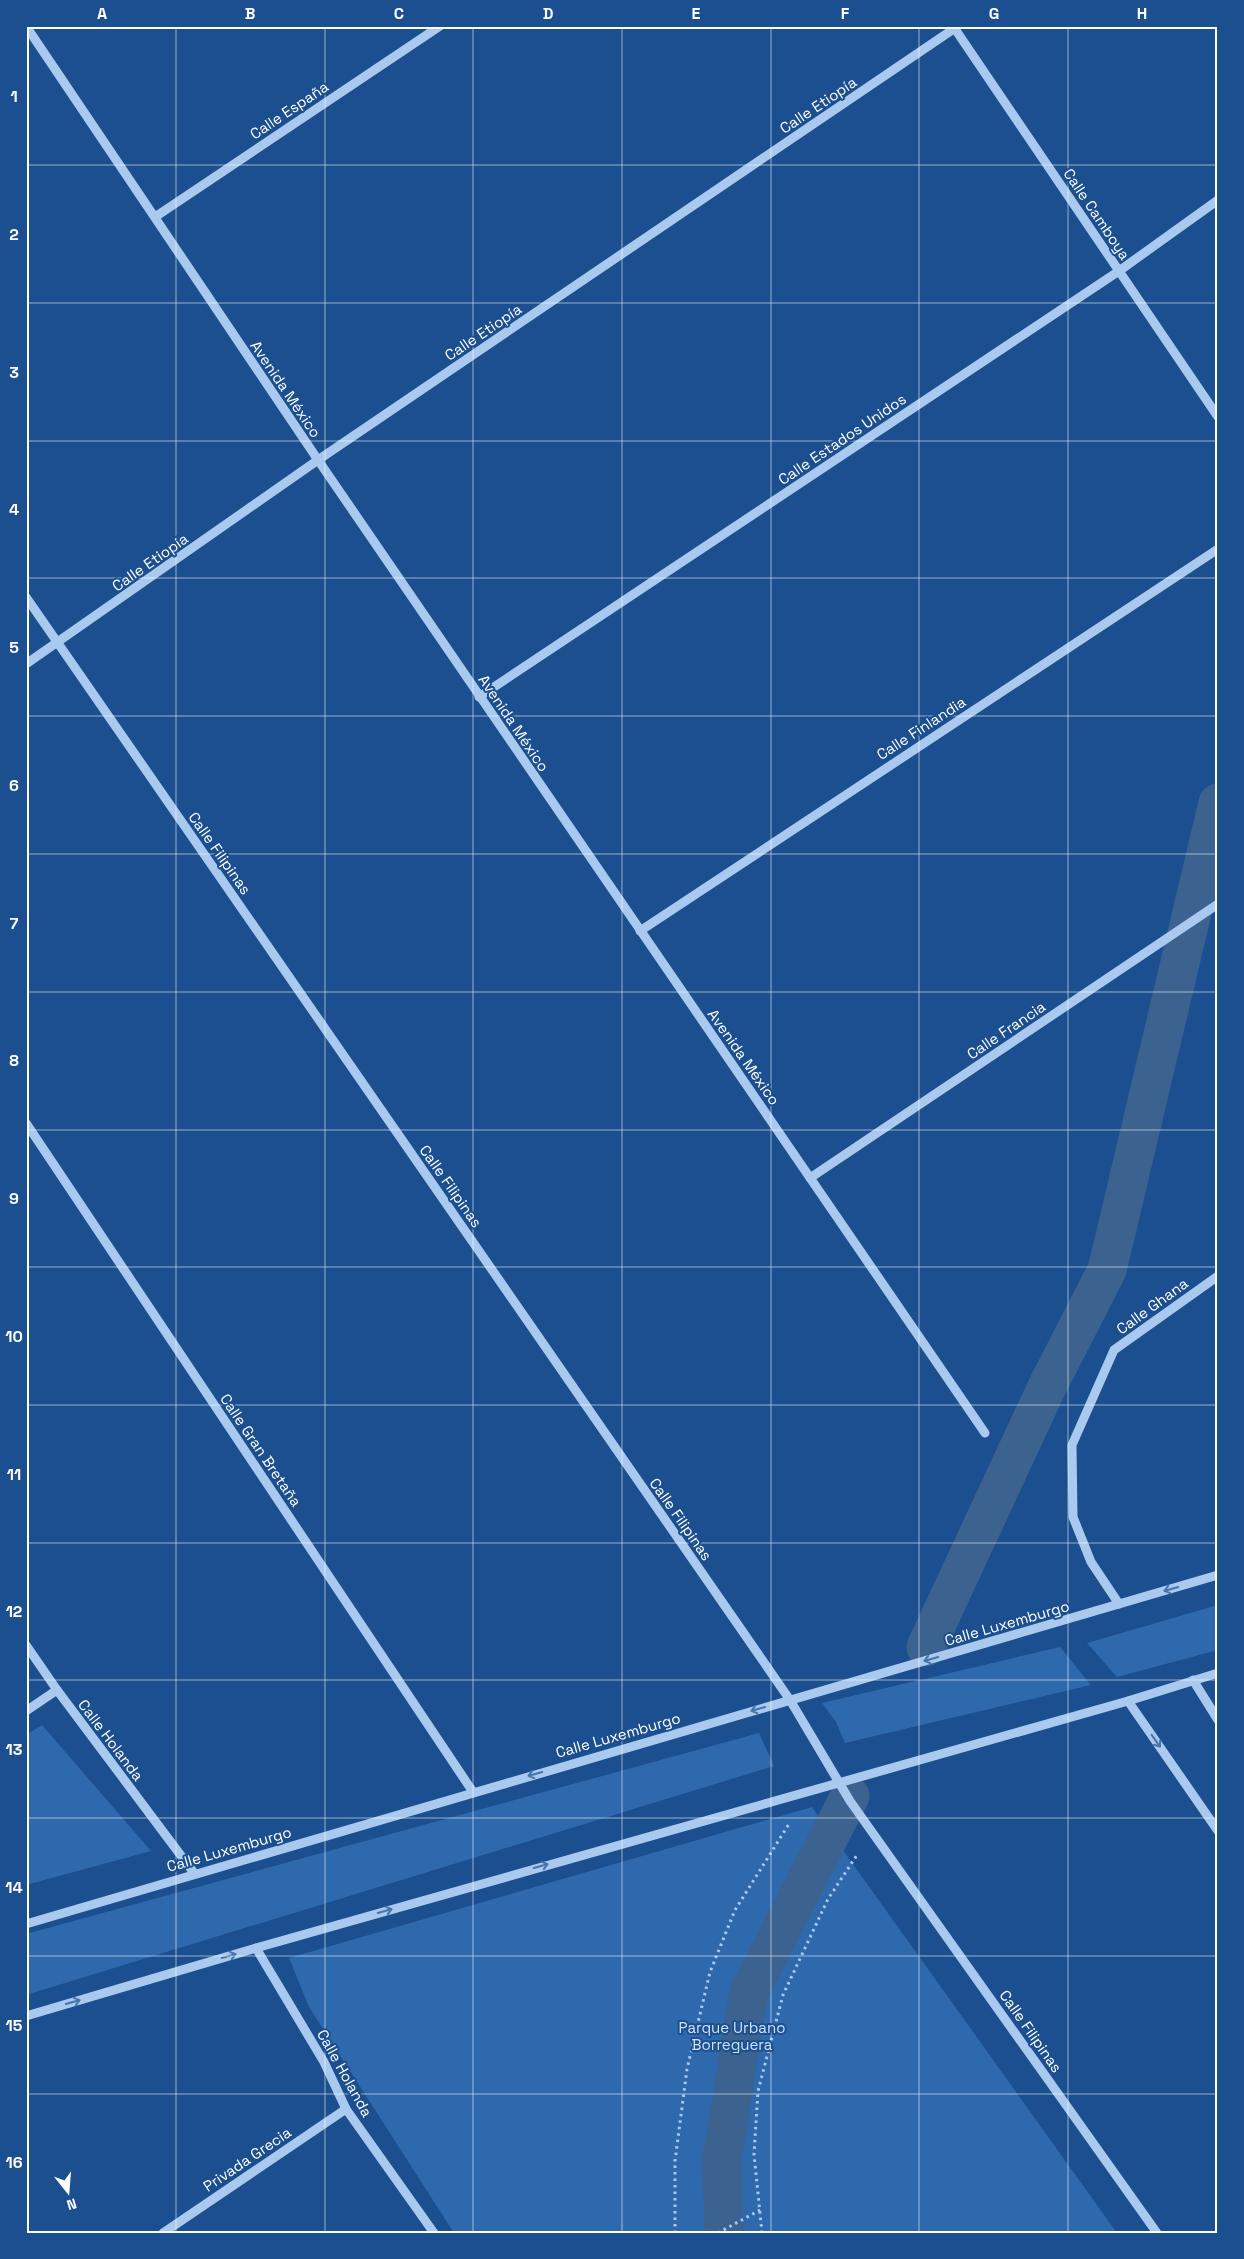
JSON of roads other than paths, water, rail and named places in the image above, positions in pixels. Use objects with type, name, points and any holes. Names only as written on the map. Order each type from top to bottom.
[{"type":"street","name":"Avenida México","points":[[26,26],[479,697],[985,1433]]},
{"type":"street","name":"Calle España","points":[[154,217],[440,26]]},
{"type":"street","name":"Calle Camboya","points":[[956,27],[1218,417]]},
{"type":"street","name":"Calle Etiopía","points":[[26,664],[59,643],[318,460],[956,27]]},
{"type":"street","name":"Calle Estados Unidos","points":[[479,697],[1119,271],[1218,200]]},
{"type":"street","name":"Calle Finlandia","points":[[640,931],[1218,549]]},
{"type":"street","name":"Calle Filipinas","points":[[26,597],[790,1700],[846,1795],[1157,2233]]},
{"type":"street","name":"Calle Francia","points":[[810,1178],[1218,904]]},
{"type":"street","name":"Calle Gran Bretaña","points":[[26,1124],[473,1792]]},
{"type":"street","name":"Calle Ghana","points":[[1119,1604],[1091,1562],[1073,1517],[1072,1445],[1114,1350],[1218,1276]]},
{"type":"street","name":"Calle Luxemburgo","points":[[26,1924],[194,1873],[1218,1576]]},
{"type":"street","name":"Calle Holanda","points":[[26,1645],[57,1690],[194,1873]]},
{"type":"street","points":[[26,2016],[256,1948],[1128,1701],[1218,1673]]},
{"type":"street","points":[[1193,1680],[1218,1720]]},
{"type":"street","points":[[26,1711],[57,1690]]},
{"type":"street","points":[[1128,1701],[1218,1831]]},
{"type":"street","name":"Calle Holanda","points":[[256,1948],[324,2062],[346,2109],[434,2233]]},
{"type":"street","name":"Privada Grecia","points":[[163,2233],[346,2109]]},
{"type":"waterway","points":[[926,1647],[1047,1387],[1107,1270],[1218,803]]},
{"type":"waterway","points":[[724,2233],[722,2158],[749,1992],[850,1796]]},
{"type":"park label","name":"Parque Urbano Borreguera","points":[[732,2036]]}]
